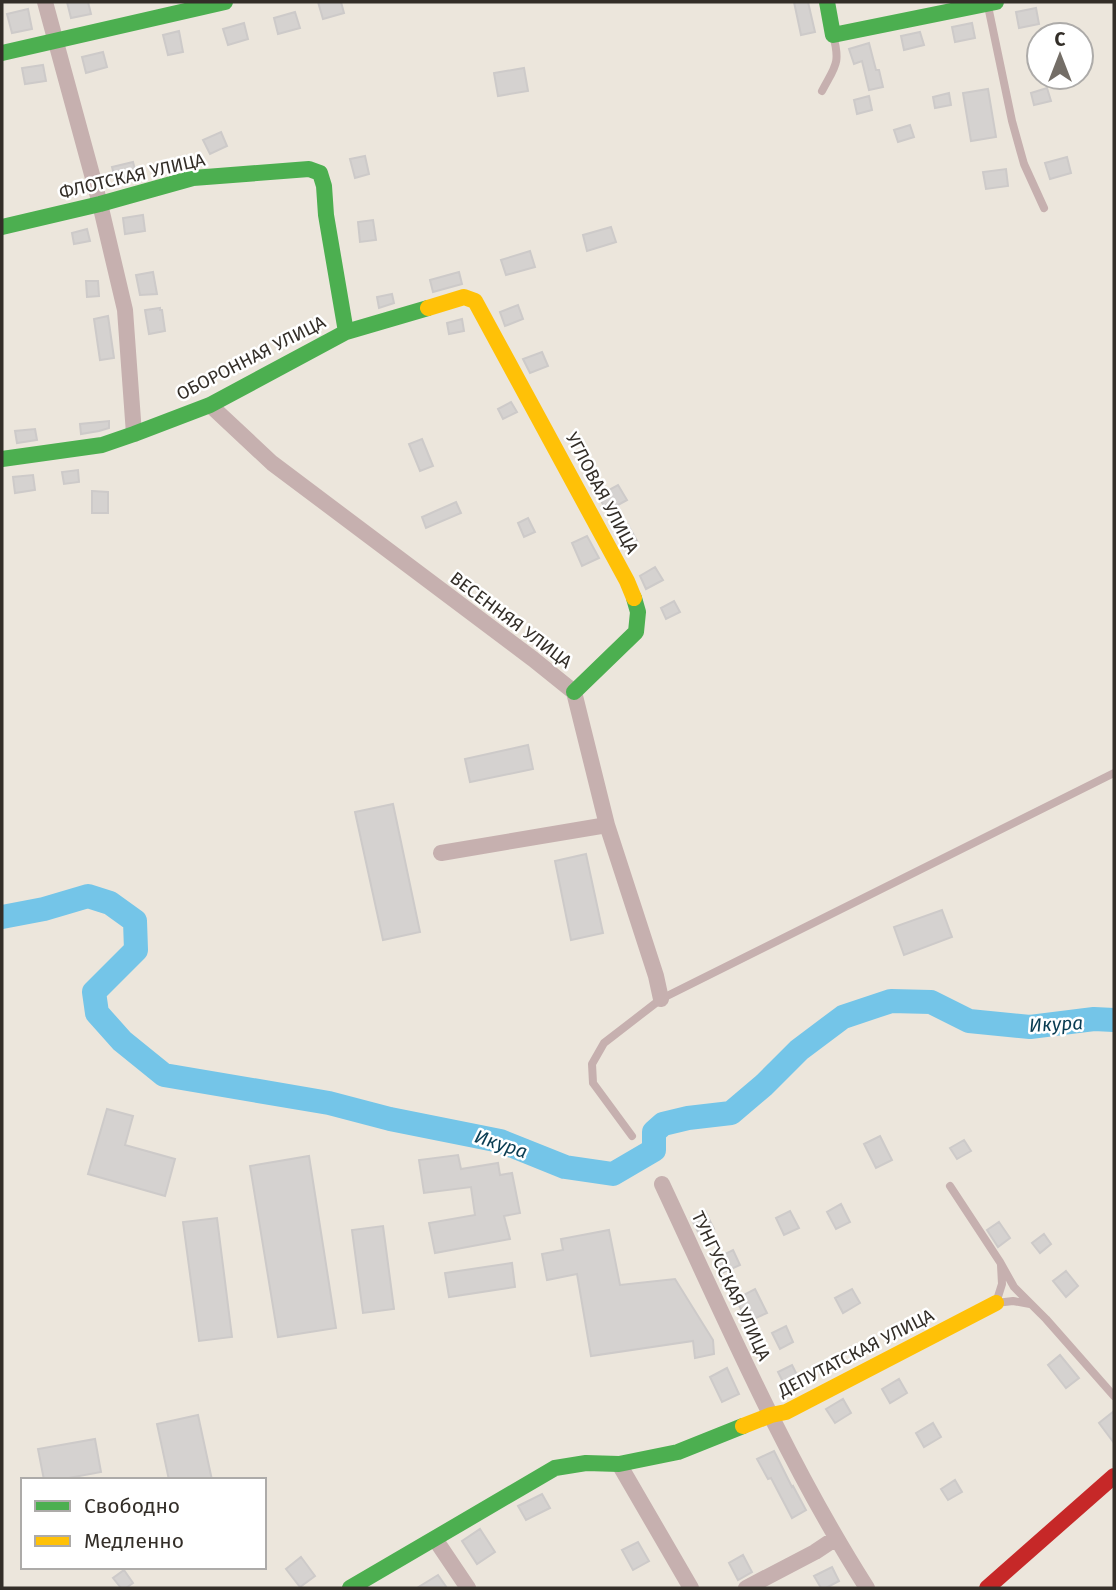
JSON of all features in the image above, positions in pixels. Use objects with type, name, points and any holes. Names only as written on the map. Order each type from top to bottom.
[{"type":"street","points":[[45,2],[100,204],[125,310],[134,434]]},
{"type":"street","points":[[2,53],[225,2]]},
{"type":"street","points":[[827,2],[834,35],[992,3]]},
{"type":"street","name":"ФЛОТСКАЯ УЛИЦА","points":[[2,226],[100,204],[193,178],[309,169],[320,173],[324,186],[326,215],[345,331]]},
{"type":"street","name":"ОБОРОННАЯ УЛИЦА","points":[[2,459],[102,445],[210,405],[345,331],[464,297],[475,301]]},
{"type":"street","name":"УГЛОВАЯ УЛИЦА","points":[[475,301],[638,606],[636,632],[573,692]]},
{"type":"street","name":"ВЕСЕННЯЯ УЛИЦА","points":[[210,405],[272,463],[573,692],[607,825],[661,999]]},
{"type":"street","points":[[441,853],[607,825]]},
{"type":"street","name":"ТУНГУССКАЯ УЛИЦА","points":[[662,1184],[771,1415],[836,1538],[867,1588]]},
{"type":"street","name":"ДЕПУТАТСКАЯ УЛИЦА","points":[[350,1588],[555,1468],[586,1463],[620,1464],[678,1452],[771,1415],[786,1412],[996,1303]]},
{"type":"street","points":[[620,1464],[691,1588]]},
{"type":"street","points":[[987,1588],[1114,1476]]},
{"type":"street","points":[[815,1552],[824,1534],[827,1519]]},
{"type":"street","points":[[746,1588],[836,1538]]},
{"type":"street","points":[[435,1539],[468,1588]]},
{"type":"lane","points":[[992,3],[1012,121],[1024,164],[1044,208]]},
{"type":"lane","points":[[822,91],[837,63],[838,52],[834,35]]},
{"type":"lane","points":[[632,1136],[593,1083],[592,1064],[604,1043],[661,999],[1114,773]]},
{"type":"lane","points":[[950,1186],[1014,1287],[1114,1396]]},
{"type":"lane","points":[[1000,1262],[1002,1284],[996,1303],[1013,1301],[1030,1304]]},
{"type":"building","points":[[67,2],[88,2],[91,14],[71,18]]},
{"type":"building","points":[[318,2],[341,2],[344,13],[323,19]]},
{"type":"building","points":[[794,2],[808,2],[815,32],[801,35]]},
{"type":"building","points":[[1036,8],[1038,21],[1025,21],[1025,27],[1019,28],[1016,12]]},
{"type":"building","points":[[28,9],[32,29],[12,33],[7,14]]},
{"type":"building","points":[[295,12],[300,28],[278,34],[274,18]]},
{"type":"building","points":[[244,23],[248,39],[228,45],[223,29]]},
{"type":"building","points":[[972,23],[975,38],[955,42],[952,27]]},
{"type":"building","points":[[179,31],[183,52],[168,55],[163,35]]},
{"type":"building","points":[[920,32],[924,45],[904,50],[901,36]]},
{"type":"building","points":[[869,43],[883,87],[869,90],[862,61],[854,64],[849,49]]},
{"type":"building","points":[[103,52],[107,67],[86,73],[82,57]]},
{"type":"building","points":[[43,65],[46,81],[25,84],[22,68]]},
{"type":"building","points":[[524,68],[528,91],[498,96],[494,73]]},
{"type":"building","points":[[988,89],[996,137],[971,141],[963,93]]},
{"type":"building","points":[[1048,91],[1051,101],[1034,105],[1031,93]]},
{"type":"building","points":[[949,93],[951,105],[935,108],[933,97]]},
{"type":"building","points":[[869,96],[872,110],[857,114],[854,100]]},
{"type":"building","points":[[910,125],[914,137],[898,142],[894,130]]},
{"type":"building","points":[[221,132],[227,146],[210,154],[203,140]]},
{"type":"building","points":[[365,156],[369,174],[355,178],[350,159]]},
{"type":"building","points":[[1067,157],[1071,173],[1050,179],[1045,163]]},
{"type":"building","points":[[133,162],[137,177],[116,183],[112,167]]},
{"type":"building","points":[[1006,169],[1008,186],[986,189],[983,172]]},
{"type":"building","points":[[143,215],[145,231],[125,234],[123,218]]},
{"type":"building","points":[[373,220],[376,240],[360,242],[358,222]]},
{"type":"building","points":[[611,227],[616,242],[587,251],[583,235]]},
{"type":"building","points":[[87,229],[90,241],[74,244],[72,233]]},
{"type":"building","points":[[530,251],[535,267],[506,275],[501,260]]},
{"type":"building","points":[[153,272],[157,294],[140,295],[136,275]]},
{"type":"building","points":[[459,272],[462,284],[433,292],[430,280]]},
{"type":"building","points":[[86,281],[98,281],[99,296],[87,297]]},
{"type":"building","points":[[392,294],[394,303],[379,308],[377,297]]},
{"type":"building","points":[[518,305],[523,319],[505,326],[500,312]]},
{"type":"building","points":[[160,308],[165,331],[149,334],[145,310]]},
{"type":"building","points":[[108,316],[114,358],[100,360],[94,319]]},
{"type":"building","points":[[462,319],[464,331],[449,334],[447,323]]},
{"type":"building","points":[[542,352],[548,366],[530,373],[523,359]]},
{"type":"building","points":[[511,402],[517,412],[503,419],[498,409]]},
{"type":"building","points":[[109,421],[109,428],[81,434],[80,424]]},
{"type":"building","points":[[35,429],[37,440],[17,443],[15,431]]},
{"type":"building","points":[[422,439],[433,466],[420,471],[409,444]]},
{"type":"building","points":[[78,470],[79,482],[64,484],[62,472]]},
{"type":"building","points":[[33,475],[35,490],[15,493],[13,477]]},
{"type":"building","points":[[618,485],[627,500],[607,511],[598,496]]},
{"type":"building","points":[[92,491],[108,492],[108,513],[92,513]]},
{"type":"building","points":[[456,502],[461,513],[426,528],[422,517]]},
{"type":"building","points":[[528,518],[535,532],[524,537],[518,523]]},
{"type":"building","points":[[628,525],[637,541],[625,548],[616,532]]},
{"type":"building","points":[[587,536],[599,558],[582,566],[572,543]]},
{"type":"building","points":[[655,567],[663,580],[646,589],[640,576]]},
{"type":"building","points":[[674,601],[680,612],[666,619],[661,608]]},
{"type":"building","points":[[528,745],[533,769],[470,782],[465,759]]},
{"type":"building","points":[[393,804],[420,932],[383,940],[355,812]]},
{"type":"building","points":[[586,854],[603,933],[571,940],[555,861]]},
{"type":"building","points":[[942,910],[952,937],[904,955],[894,927]]},
{"type":"building","points":[[107,1109],[133,1116],[125,1145],[175,1159],[165,1196],[88,1174]]},
{"type":"building","points":[[880,1136],[892,1160],[876,1168],[864,1144]]},
{"type":"building","points":[[964,1140],[971,1151],[957,1159],[950,1148]]},
{"type":"building","points":[[458,1155],[461,1169],[498,1163],[500,1175],[512,1173],[520,1213],[504,1216],[510,1239],[435,1253],[429,1223],[475,1215],[471,1187],[424,1193],[419,1160]]},
{"type":"building","points":[[309,1156],[336,1328],[278,1337],[250,1166]]},
{"type":"building","points":[[841,1204],[850,1222],[836,1229],[827,1212]]},
{"type":"building","points":[[705,1211],[714,1229],[700,1236],[691,1218]]},
{"type":"building","points":[[790,1211],[799,1228],[784,1235],[776,1218]]},
{"type":"building","points":[[217,1218],[232,1337],[199,1341],[183,1222]]},
{"type":"building","points":[[999,1222],[1010,1238],[998,1247],[987,1230]]},
{"type":"building","points":[[383,1226],[394,1309],[363,1313],[352,1230]]},
{"type":"building","points":[[609,1230],[620,1285],[675,1279],[713,1340],[714,1354],[695,1358],[693,1341],[591,1356],[577,1274],[547,1280],[542,1254],[563,1250],[561,1239]]},
{"type":"building","points":[[1044,1234],[1051,1244],[1040,1253],[1032,1243]]},
{"type":"building","points":[[733,1250],[740,1265],[722,1273],[715,1259]]},
{"type":"building","points":[[512,1263],[515,1287],[449,1297],[445,1273]]},
{"type":"building","points":[[1066,1271],[1078,1286],[1066,1297],[1053,1281]]},
{"type":"building","points":[[755,1289],[767,1313],[747,1322],[736,1299]]},
{"type":"building","points":[[852,1289],[860,1303],[843,1313],[835,1298]]},
{"type":"building","points":[[786,1326],[793,1342],[780,1349],[772,1333]]},
{"type":"building","points":[[1060,1355],[1079,1378],[1066,1388],[1048,1365]]},
{"type":"building","points":[[792,1365],[801,1383],[787,1390],[778,1372]]},
{"type":"building","points":[[727,1368],[739,1394],[722,1402],[710,1377]]},
{"type":"building","points":[[899,1379],[907,1393],[890,1403],[882,1389]]},
{"type":"building","points":[[843,1399],[851,1413],[835,1423],[826,1409]]},
{"type":"building","points":[[1114,1411],[1114,1443],[1099,1423]]},
{"type":"building","points":[[198,1415],[212,1478],[169,1478],[157,1424]]},
{"type":"building","points":[[933,1423],[941,1437],[924,1447],[916,1433]]},
{"type":"building","points":[[95,1439],[101,1472],[69,1478],[44,1478],[38,1449]]},
{"type":"building","points":[[774,1451],[806,1510],[792,1518],[771,1478],[768,1479],[757,1459]]},
{"type":"building","points":[[955,1480],[962,1492],[948,1500],[941,1489]]},
{"type":"building","points":[[542,1494],[550,1508],[526,1520],[518,1506]]},
{"type":"building","points":[[480,1529],[495,1552],[477,1564],[462,1541]]},
{"type":"building","points":[[638,1542],[649,1561],[633,1570],[622,1550]]},
{"type":"building","points":[[743,1555],[752,1572],[738,1580],[729,1563]]},
{"type":"building","points":[[301,1557],[315,1576],[300,1587],[286,1569]]},
{"type":"building","points":[[832,1567],[839,1581],[821,1588],[814,1576]]},
{"type":"building","points":[[124,1570],[133,1583],[121,1588],[113,1578]]},
{"type":"building","points":[[438,1575],[447,1588],[417,1588]]},
{"type":"waterway","name":"Икура","points":[[2,917],[44,909],[88,896],[110,903],[135,921],[136,950],[94,992],[97,1013],[122,1041],[164,1075],[329,1103],[390,1119],[500,1141],[565,1167],[613,1174],[654,1150],[654,1132],[663,1124],[731,1113],[799,1050],[843,1017],[891,1001],[931,1002],[969,1021],[1030,1027],[1094,1019],[1114,1020]]},
{"type":"traffic: fast","points":[[2,53],[225,2]]},
{"type":"traffic: fast","points":[[827,2],[833,35],[996,2]]},
{"type":"traffic: fast","points":[[2,227],[193,178],[309,169],[320,173],[324,186],[326,215],[346,332]]},
{"type":"traffic: fast","points":[[2,459],[102,445],[134,434],[210,405],[346,332],[428,308]]},
{"type":"traffic: fast","points":[[574,692],[636,632],[638,612],[634,598]]},
{"type":"traffic: fast","points":[[350,1588],[555,1468],[586,1463],[619,1464],[678,1452],[743,1426]]},
{"type":"traffic: slow","points":[[428,308],[464,297],[475,301],[634,598]]},
{"type":"traffic: slow","points":[[743,1426],[786,1412],[996,1303]]},
{"type":"traffic: jam","points":[[987,1588],[1114,1476]]}]
